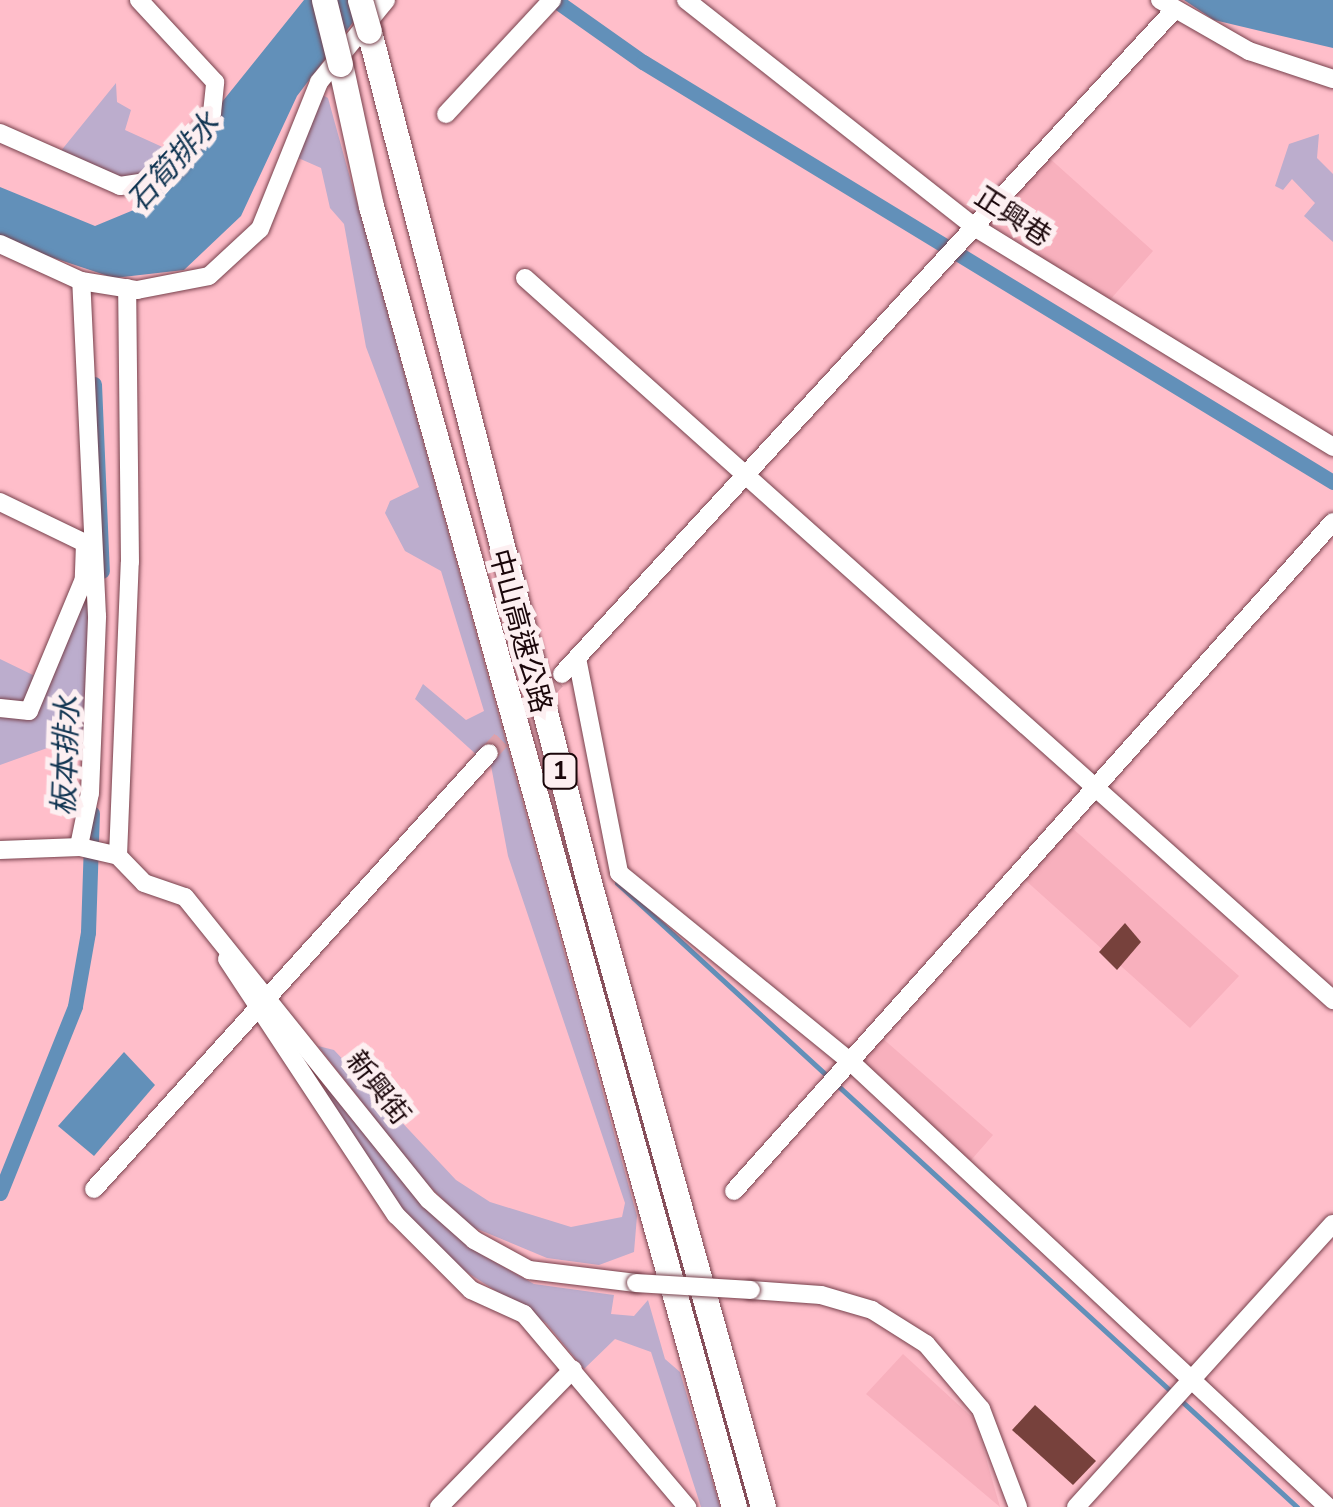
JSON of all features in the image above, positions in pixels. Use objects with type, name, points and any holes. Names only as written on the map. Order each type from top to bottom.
[{"type":"highway","name":"中山高速公路","points":[[324,0],[376,225],[734,1507]]},
{"type":"highway","name":"中山高速公路","points":[[360,0],[596,905],[763,1507]]},
{"type":"street","points":[[0,134],[120,186],[153,181],[176,166],[212,113],[216,82],[139,0]]},
{"type":"street","points":[[0,244],[81,281],[127,288],[198,281],[255,235],[319,82],[386,0]]},
{"type":"street","name":"正興巷","points":[[686,0],[976,228],[1333,447]]},
{"type":"street","points":[[446,114],[549,3]]},
{"type":"street","points":[[562,674],[976,228],[1167,5],[1248,51],[1333,80]]},
{"type":"street","points":[[526,278],[752,473],[1333,1000]]},
{"type":"street","points":[[80,847],[95,714],[81,281]]},
{"type":"street","points":[[0,850],[80,847],[118,856],[130,562],[127,288]]},
{"type":"street","points":[[0,502],[85,542],[89,582],[29,711],[0,708]]},
{"type":"street","points":[[734,1191],[1100,789],[1282,570],[1333,522]]},
{"type":"street","points":[[577,658],[619,873],[852,1064],[1194,1376],[1328,1507]]},
{"type":"street","points":[[94,1189],[489,753]]},
{"type":"street","name":"新興街","points":[[118,856],[144,883],[185,897],[265,1002],[429,1200],[474,1240],[529,1270],[820,1295],[872,1310],[926,1344],[981,1409],[1018,1507]]},
{"type":"street","points":[[265,1002],[396,1215],[470,1290],[524,1314],[687,1507]]},
{"type":"street","points":[[1076,1507],[1333,1224]]},
{"type":"street","points":[[440,1507],[573,1368]]},
{"type":"shaded area","points":[[116,83],[117,102],[131,110],[125,130],[180,155],[155,174],[123,180],[60,152]]},
{"type":"shaded area","points":[[320,94],[328,98],[637,1216],[634,1252],[599,1265],[547,1258],[470,1226],[424,1181],[318,1046],[334,1050],[456,1180],[490,1202],[571,1227],[622,1217],[625,1203],[508,856],[489,755],[479,757],[415,699],[423,684],[466,720],[484,711],[441,571],[405,551],[385,513],[390,501],[419,487],[366,347],[344,224],[330,208],[321,168],[296,157]]},
{"type":"shaded area","points":[[1319,134],[1317,158],[1333,174],[1333,242],[1304,216],[1315,203],[1292,179],[1283,190],[1275,186],[1289,144]]},
{"type":"shaded area","points":[[1047,156],[1153,251],[1109,301],[989,223]]},
{"type":"shaded area","points":[[98,594],[89,733],[0,765],[0,659],[35,676],[83,596]]},
{"type":"shaded area","points":[[1071,827],[1239,976],[1190,1028],[1024,879]]},
{"type":"shaded area","points":[[881,1037],[993,1135],[966,1166],[855,1066]]},
{"type":"shaded area","points":[[326,1081],[411,1191],[482,1255],[534,1284],[614,1295],[611,1314],[634,1316],[648,1300],[665,1359],[680,1372],[720,1507],[701,1507],[651,1352],[615,1339],[584,1369],[546,1323],[423,1244],[326,1105]]},
{"type":"shaded area","points":[[903,1354],[975,1420],[1000,1507],[866,1394]]},
{"type":"water","name":"石筍排水","points":[[304,0],[370,0],[297,96],[241,216],[184,270],[114,278],[0,240],[0,187],[95,226],[136,209]]},
{"type":"water","points":[[1184,0],[1333,0],[1333,48],[1214,20]]},
{"type":"water","points":[[124,1052],[155,1085],[94,1156],[58,1126]]},
{"type":"building","points":[[1125,923],[1141,942],[1117,970],[1099,952]]},
{"type":"building","points":[[1035,1405],[1096,1461],[1073,1485],[1012,1430]]},
{"type":"waterway","points":[[555,0],[643,62],[1333,482]]},
{"type":"waterway","name":"板本排水","points":[[94,384],[102,571]]},
{"type":"waterway","name":"板本排水","points":[[0,1193],[75,1006],[88,932],[92,813]]},
{"type":"waterway","points":[[617,883],[1297,1507]]},
{"type":"tunnel","points":[[489,753],[562,674]]}]
